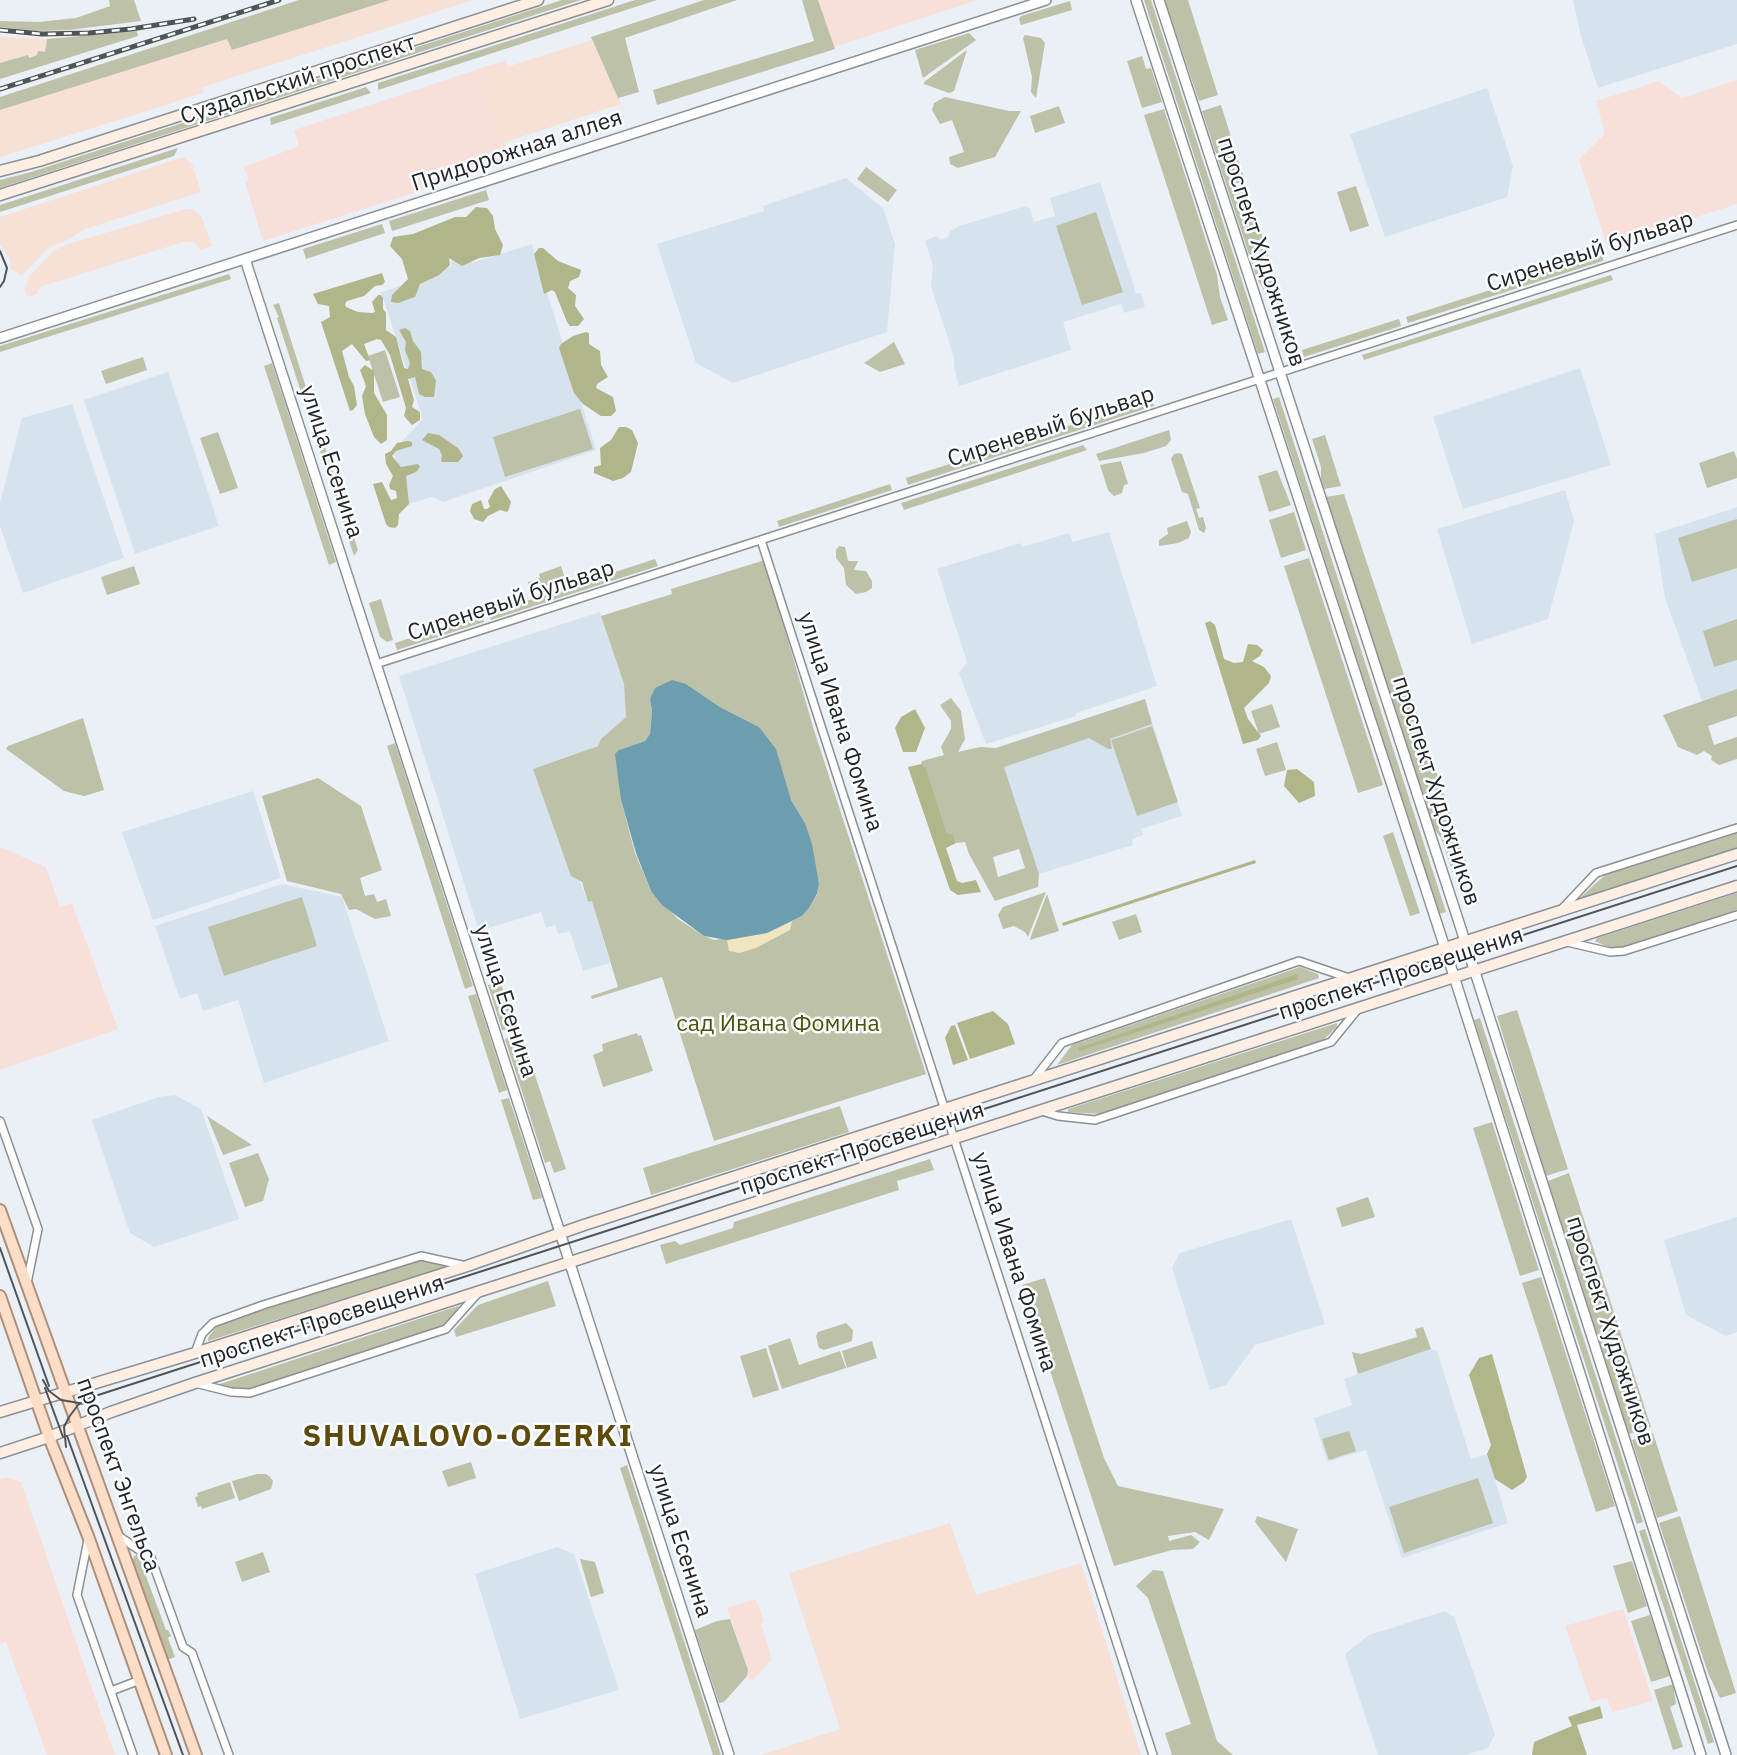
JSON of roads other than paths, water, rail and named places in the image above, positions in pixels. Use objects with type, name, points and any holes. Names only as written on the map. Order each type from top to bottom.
[{"type":"main road","name":"Суздальский проспект","points":[[0,171],[39,161],[538,0]]},
{"type":"main road","name":"Суздальский проспект","points":[[0,195],[608,0]]},
{"type":"main road","name":"проспект Просвещения","points":[[0,1412],[467,1266],[560,1233],[1737,854]]},
{"type":"main road","name":"проспект Просвещения","points":[[0,1453],[195,1383],[1737,887]]},
{"type":"main road","name":"проспект Энгельса","points":[[0,1210],[196,1755]]},
{"type":"main road","points":[[0,1296],[166,1755]]},
{"type":"street","name":"Придорожная аллея","points":[[0,338],[1046,0]]},
{"type":"street","name":"проспект Художников","points":[[1136,0],[1445,948],[1452,978],[1701,1755]]},
{"type":"street","name":"проспект Художников","points":[[1159,0],[1726,1755]]},
{"type":"street","name":"Сиреневый бульвар","points":[[376,664],[1737,225]]},
{"type":"street","name":"улица Есенина","points":[[245,259],[729,1755]]},
{"type":"street","name":"улица Ивана Фомина","points":[[761,540],[1153,1755]]},
{"type":"street","points":[[1560,911],[1596,873],[1737,828]]},
{"type":"street","points":[[1567,942],[1610,952],[1625,951],[1737,915]]},
{"type":"street","points":[[1034,1080],[1062,1044],[1299,961],[1349,979]]},
{"type":"street","points":[[1041,1111],[1058,1116],[1096,1120],[1109,1116],[1331,1042],[1358,1008]]},
{"type":"street","points":[[0,1121],[38,1229],[26,1284]]},
{"type":"street","points":[[195,1353],[202,1334],[213,1323],[263,1305],[421,1256],[467,1266]]},
{"type":"street","points":[[195,1383],[231,1392],[250,1393],[446,1329],[478,1292]]},
{"type":"street","points":[[117,1535],[150,1558],[183,1647],[192,1653],[229,1755]]},
{"type":"street","points":[[88,1536],[77,1595],[133,1755]]},
{"type":"street","points":[[111,1691],[140,1680]]},
{"type":"water","points":[[672,680],[686,684],[720,707],[759,727],[776,749],[791,800],[805,823],[812,844],[819,884],[817,894],[802,916],[767,933],[727,940],[704,936],[662,905],[651,891],[636,853],[621,800],[615,754],[645,741],[650,734],[650,699],[655,688]]},
{"type":"tram line","points":[[0,251],[7,268],[0,287]]},
{"type":"tram line","points":[[66,1447],[64,1427],[69,1417],[78,1405],[92,1397],[1737,866]]},
{"type":"tram line","points":[[0,1248],[49,1386]]},
{"type":"tram line","points":[[43,1380],[49,1391],[61,1400],[85,1404]]},
{"type":"tram line","points":[[45,1388],[63,1437]]},
{"type":"tram line","points":[[67,1436],[183,1755]]},
{"type":"railway","points":[[0,89],[279,0]]},
{"type":"railway","points":[[0,30],[42,34],[89,33],[194,19]]},
{"type":"district","name":"SHUVALOVO-OZERKI","points":[[468,1437]]},
{"type":"park label","name":"сад Ивана Фомина","points":[[778,1024]]}]
